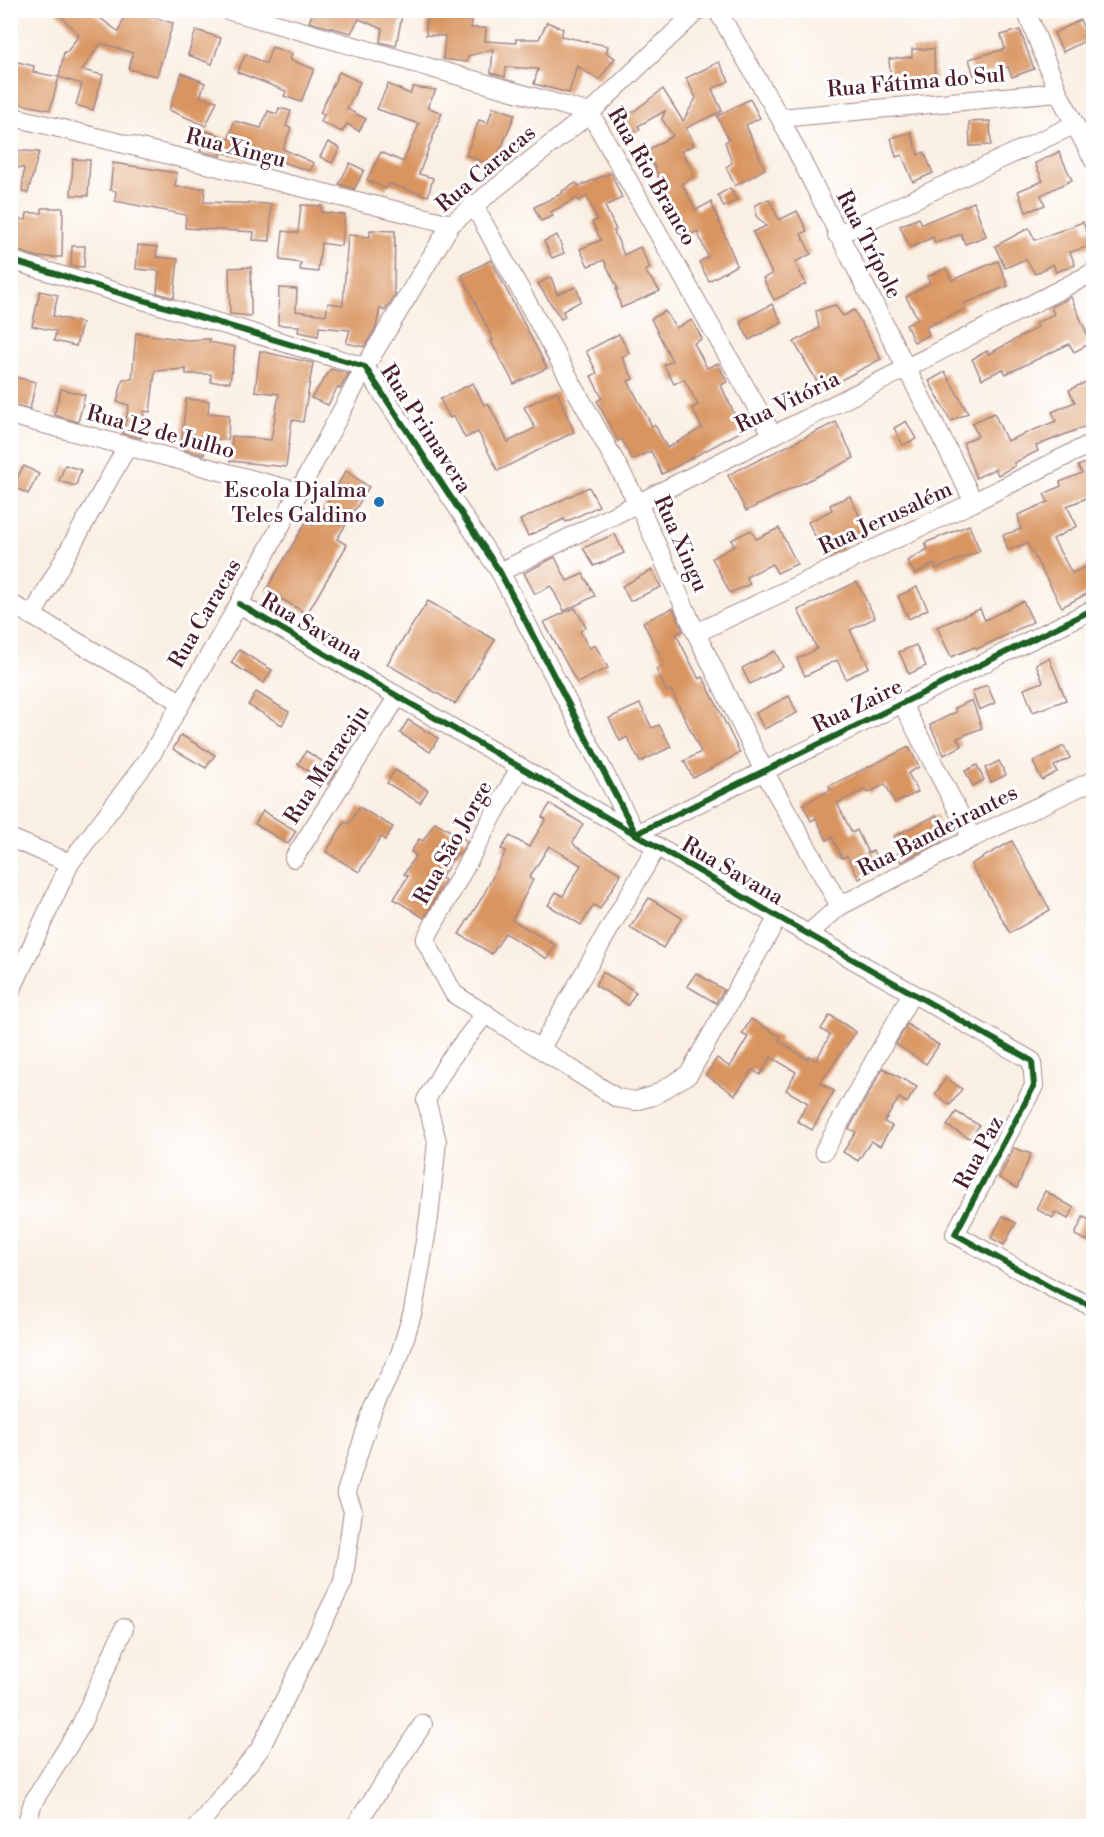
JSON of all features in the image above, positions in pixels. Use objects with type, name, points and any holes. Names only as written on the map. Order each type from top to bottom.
[{"type":"street","name":"Rua Rio Branco","points":[[227,10],[590,113],[772,434]]},
{"type":"street","name":"Rua Caracas","points":[[10,993],[70,863],[150,758],[239,604],[365,366],[451,224],[473,204],[590,113],[698,10]]},
{"type":"street","name":"Rua Trípole","points":[[717,10],[780,118],[837,235],[974,502]]},
{"type":"street","points":[[1026,10],[1058,92],[1094,161]]},
{"type":"street","name":"Rua Fátima do Sul","points":[[780,118],[1058,92]]},
{"type":"street","name":"Rua Xingu","points":[[10,116],[451,224]]},
{"type":"street","points":[[837,235],[1074,125]]},
{"type":"street","name":"Rua Xingu","points":[[473,204],[638,503],[696,633],[764,771],[840,906]]},
{"type":"street","name":"Rua Primavera","points":[[10,260],[365,366],[500,572],[636,834]]},
{"type":"street","name":"Rua Vitória","points":[[500,572],[906,369],[1094,272]]},
{"type":"street","name":"Rua 12 de Julho","points":[[10,415],[299,492]]},
{"type":"street","name":"Rua Jerusalém","points":[[696,633],[974,502],[1094,441]]},
{"type":"street","points":[[32,616],[127,447]]},
{"type":"street","points":[[10,603],[181,702]]},
{"type":"street","name":"Rua Savana","points":[[239,604],[778,917],[1032,1061],[1034,1086]]},
{"type":"street","name":"Rua Zaire","points":[[636,834],[1094,609]]},
{"type":"street","name":"Rua Maracaju","points":[[294,858],[398,696]]},
{"type":"street","points":[[902,703],[972,838]]},
{"type":"street","name":"Rua São Jorge","points":[[486,1013],[454,994],[425,940],[520,767]]},
{"type":"street","name":"Rua Bandeirantes","points":[[808,934],[840,906],[972,838],[1094,780]]},
{"type":"street","points":[[10,838],[70,863]]},
{"type":"street","points":[[541,1048],[657,846]]},
{"type":"street","points":[[198,1827],[260,1749],[343,1582],[353,1511],[346,1492],[373,1408],[400,1354],[413,1311],[429,1218],[437,1141],[426,1100],[448,1062],[486,1013],[617,1098],[628,1101],[653,1096],[688,1074],[694,1066],[778,917]]},
{"type":"street","points":[[824,1150],[912,993]]},
{"type":"street","name":"Rua Paz","points":[[1034,1086],[954,1234],[1057,1291],[1094,1306]]},
{"type":"street","points":[[26,1827],[33,1802],[79,1729],[124,1628]]},
{"type":"street","points":[[355,1827],[423,1724]]},
{"type":"building","points":[[55,10],[89,10],[119,32],[126,10],[149,10],[148,16],[173,23],[157,76],[129,69],[133,53],[101,43],[82,70],[103,75],[93,110],[76,105],[82,84],[59,77],[64,52],[67,52],[79,35]]},
{"type":"building","points":[[314,10],[403,10],[396,46],[380,42],[382,29],[359,19],[351,33],[309,22]]},
{"type":"building","points":[[427,10],[447,10],[446,18],[472,21],[471,28],[486,28],[485,41],[516,43],[516,39],[539,39],[547,22],[563,29],[561,36],[608,46],[606,53],[615,58],[599,80],[577,66],[569,93],[534,84],[538,69],[506,67],[505,77],[491,73],[493,49],[468,56],[467,62],[443,59],[445,36],[426,35]]},
{"type":"building","points":[[1080,20],[1089,39],[1063,52],[1054,33]]},
{"type":"building","points":[[196,30],[221,38],[212,64],[188,55]]},
{"type":"building","points":[[1020,30],[1034,69],[1012,77],[1008,67],[974,76],[969,59],[1005,49],[1001,35]]},
{"type":"building","points":[[272,47],[292,54],[290,60],[314,69],[301,102],[284,96],[286,91],[237,72],[246,54],[266,64]]},
{"type":"building","points":[[912,49],[934,49],[935,84],[912,84],[912,82],[891,84],[889,59],[912,57]]},
{"type":"building","points":[[10,60],[34,66],[33,72],[59,77],[50,110],[10,102]]},
{"type":"building","points":[[719,62],[729,81],[712,89],[722,111],[686,128],[694,145],[681,151],[692,170],[693,177],[682,184],[696,210],[711,202],[737,265],[709,281],[699,262],[708,257],[697,231],[686,237],[666,200],[655,167],[648,156],[651,148],[673,136],[662,119],[665,111],[638,126],[640,129],[630,136],[621,121],[663,89],[683,121],[696,98],[686,78]]},
{"type":"building","points":[[339,72],[360,82],[347,109],[366,119],[359,131],[347,124],[342,132],[321,122],[324,115],[320,113]]},
{"type":"building","points":[[182,73],[205,83],[200,97],[217,101],[206,126],[169,110]]},
{"type":"building","points":[[388,84],[410,94],[413,87],[436,90],[427,107],[442,113],[419,174],[433,178],[428,196],[389,184],[386,189],[367,180],[381,152],[403,162],[419,124],[377,109]]},
{"type":"building","points":[[750,99],[760,118],[746,125],[765,169],[735,186],[726,167],[732,163],[725,142],[729,140],[717,116]]},
{"type":"building","points":[[493,107],[515,114],[494,166],[466,155],[479,120],[488,123]]},
{"type":"building","points":[[279,108],[291,111],[286,126],[291,128],[283,149],[314,163],[310,171],[252,152],[250,160],[222,152],[221,156],[200,151],[207,131],[229,139],[234,121],[261,128],[268,111],[277,114]]},
{"type":"building","points":[[990,121],[991,145],[970,146],[969,122]]},
{"type":"building","points":[[911,132],[918,155],[924,152],[933,173],[913,182],[902,155],[896,157],[891,138]]},
{"type":"building","points":[[328,142],[340,148],[332,163],[320,157]]},
{"type":"building","points":[[10,150],[39,152],[28,193],[22,192],[24,168],[10,167]]},
{"type":"building","points":[[1059,152],[1072,180],[1041,195],[1045,205],[1026,212],[1018,191],[1043,181],[1035,163]]},
{"type":"building","points":[[73,159],[90,160],[88,196],[71,195]]},
{"type":"building","points":[[113,163],[177,173],[175,187],[205,188],[204,202],[271,204],[270,241],[253,240],[254,232],[185,228],[186,215],[115,201],[116,191],[110,190]]},
{"type":"building","points":[[350,163],[364,170],[354,189],[339,184]]},
{"type":"building","points":[[611,173],[622,198],[605,206],[616,230],[614,231],[624,255],[640,247],[650,268],[645,271],[660,291],[621,308],[616,289],[618,289],[604,260],[588,266],[580,249],[601,240],[592,222],[597,220],[587,196],[579,201],[577,198],[551,212],[553,216],[541,221],[534,207],[563,193],[562,191],[576,183],[579,186]]},
{"type":"building","points":[[730,188],[737,200],[724,207],[718,195]]},
{"type":"building","points":[[769,199],[779,220],[797,211],[807,231],[801,234],[811,254],[795,262],[806,284],[774,300],[763,278],[772,274],[753,232],[766,226],[756,216],[755,205]]},
{"type":"building","points":[[974,202],[986,236],[965,244],[961,234],[935,243],[933,237],[910,248],[900,226],[919,218],[922,224]]},
{"type":"building","points":[[301,205],[322,206],[321,212],[345,215],[341,246],[321,243],[318,272],[300,270],[301,263],[280,260],[283,231],[298,233]]},
{"type":"building","points":[[42,208],[63,208],[62,257],[38,257],[16,250],[16,242],[10,241],[10,218],[26,220],[27,213],[42,213]]},
{"type":"building","points":[[1083,222],[1086,231],[1094,227],[1094,245],[1070,252],[1075,265],[1056,272],[1053,264],[1035,274],[1026,259],[1005,268],[995,246],[1029,228],[1035,240]]},
{"type":"building","points":[[370,230],[395,231],[394,292],[396,294],[385,311],[380,308],[376,328],[364,347],[346,343],[350,330],[319,327],[318,336],[298,332],[299,326],[278,325],[279,288],[297,289],[296,311],[326,315],[328,303],[343,305],[348,235],[370,237]]},
{"type":"building","points":[[557,235],[564,253],[552,258],[544,241]]},
{"type":"building","points":[[138,245],[157,247],[156,257],[178,259],[174,298],[157,293],[159,271],[136,269]]},
{"type":"building","points":[[72,246],[85,246],[84,267],[71,266]]},
{"type":"building","points":[[491,260],[547,368],[514,384],[491,341],[493,340],[462,275]]},
{"type":"building","points":[[998,261],[1008,286],[963,304],[965,309],[926,327],[929,335],[914,342],[906,325],[918,319],[906,297],[930,283],[927,277],[946,268],[952,280]]},
{"type":"building","points":[[251,267],[251,316],[230,314],[229,268]]},
{"type":"building","points":[[551,277],[557,294],[576,287],[581,301],[563,311],[565,317],[561,319],[538,284]]},
{"type":"building","points":[[40,291],[58,295],[53,316],[82,323],[76,346],[54,341],[56,331],[32,326]]},
{"type":"building","points":[[1071,297],[1091,343],[1074,352],[1069,344],[1006,374],[1003,369],[982,379],[972,359],[987,351],[989,354],[1038,327],[1036,323],[1054,314],[1051,307]]},
{"type":"building","points":[[772,304],[782,323],[749,340],[740,321]]},
{"type":"building","points":[[835,305],[843,316],[854,310],[881,359],[822,390],[794,342],[819,328],[816,311]]},
{"type":"building","points":[[665,311],[676,328],[692,320],[702,339],[694,343],[707,368],[718,363],[727,382],[721,385],[742,431],[662,474],[651,451],[632,460],[622,439],[618,441],[597,401],[602,398],[591,376],[597,373],[586,351],[619,334],[629,353],[622,357],[633,379],[628,381],[652,426],[655,425],[667,448],[702,428],[692,408],[698,405],[684,379],[674,384],[664,365],[672,361],[651,319]]},
{"type":"building","points":[[136,333],[186,340],[210,339],[209,342],[235,347],[230,382],[211,382],[211,374],[186,374],[186,369],[155,371],[150,412],[144,411],[141,438],[123,434],[129,405],[117,402],[123,379],[132,379]]},
{"type":"building","points":[[260,351],[313,363],[303,422],[292,420],[286,467],[230,461],[232,436],[271,440],[279,394],[255,391]]},
{"type":"building","points":[[331,369],[349,374],[340,389],[337,388],[328,405],[311,398]]},
{"type":"building","points":[[945,372],[968,413],[951,421],[929,381]]},
{"type":"building","points":[[10,376],[36,382],[30,409],[10,404]]},
{"type":"building","points":[[1094,378],[1094,423],[1036,446],[1038,451],[1014,463],[1015,466],[998,475],[995,469],[976,478],[963,443],[978,436],[972,423],[994,413],[1007,441],[1056,421],[1052,412],[1075,402],[1069,390]]},
{"type":"building","points":[[473,383],[484,405],[488,403],[508,442],[535,428],[524,407],[557,391],[574,432],[498,471],[478,432],[465,438],[454,416],[450,418],[440,399]]},
{"type":"building","points":[[61,389],[85,395],[78,422],[54,415]]},
{"type":"building","points":[[186,399],[209,401],[208,413],[229,415],[228,440],[206,438],[204,455],[181,449]]},
{"type":"building","points":[[906,421],[916,439],[903,445],[894,428]]},
{"type":"building","points":[[836,422],[854,458],[746,511],[728,475]]},
{"type":"building","points":[[1094,459],[1094,498],[1092,496],[1067,506],[1077,526],[1053,539],[1072,573],[1094,563],[1094,590],[1062,607],[1027,543],[1008,550],[1003,535],[1021,529],[1018,515],[1048,502],[1044,494],[1061,486],[1060,482],[1082,473],[1078,466]]},
{"type":"building","points":[[65,465],[81,470],[76,486],[59,481]]},
{"type":"building","points":[[24,466],[39,474],[28,494],[12,486]]},
{"type":"building","points":[[346,471],[369,487],[337,539],[347,545],[307,614],[266,590],[306,522],[313,526]]},
{"type":"building","points":[[589,487],[599,506],[566,522],[564,519],[528,536],[520,520]]},
{"type":"building","points":[[850,496],[867,532],[843,543],[845,549],[826,558],[808,522],[832,510],[830,505]]},
{"type":"building","points":[[969,525],[980,551],[936,569],[934,564],[915,574],[907,561],[928,549],[925,543]]},
{"type":"building","points":[[779,528],[797,564],[777,573],[772,564],[746,577],[750,584],[730,593],[712,558],[735,546],[731,540],[751,530],[756,539]]},
{"type":"building","points":[[615,534],[624,553],[594,566],[583,548]]},
{"type":"building","points":[[555,557],[567,581],[583,574],[595,596],[564,611],[551,586],[535,594],[524,573]]},
{"type":"building","points":[[652,570],[661,587],[630,601],[622,586]]},
{"type":"building","points":[[857,582],[875,618],[850,630],[869,667],[846,679],[837,660],[805,676],[797,659],[817,649],[798,610]]},
{"type":"building","points":[[917,587],[928,609],[909,619],[898,596]]},
{"type":"building","points":[[428,601],[495,640],[455,704],[387,664]]},
{"type":"building","points":[[1023,601],[1033,622],[977,649],[975,647],[951,657],[937,627],[980,609],[985,620]]},
{"type":"building","points":[[575,608],[586,627],[580,631],[589,648],[595,645],[608,668],[577,683],[544,622]]},
{"type":"building","points":[[673,608],[683,631],[676,634],[699,679],[703,677],[740,753],[693,778],[684,761],[701,752],[671,690],[667,692],[656,669],[665,665],[643,622]]},
{"type":"building","points":[[916,645],[926,666],[909,674],[899,652]]},
{"type":"building","points":[[239,650],[272,670],[264,683],[231,663]]},
{"type":"building","points":[[775,651],[783,667],[750,684],[742,668]]},
{"type":"building","points":[[1049,658],[1066,700],[1033,712],[1024,689],[1043,682],[1036,664]]},
{"type":"building","points":[[987,685],[995,703],[979,710],[972,692]]},
{"type":"building","points":[[256,692],[289,712],[282,725],[248,705]]},
{"type":"building","points":[[789,696],[797,713],[764,729],[756,713]]},
{"type":"building","points":[[972,700],[982,728],[957,738],[962,746],[944,755],[930,725],[956,712],[955,708]]},
{"type":"building","points":[[640,704],[652,728],[659,725],[671,747],[640,762],[627,737],[620,741],[609,718]]},
{"type":"building","points":[[408,720],[438,738],[430,752],[400,733]]},
{"type":"building","points":[[181,735],[215,755],[206,768],[173,749]]},
{"type":"building","points":[[1064,746],[1070,758],[1054,766],[1057,772],[1042,780],[1033,762]]},
{"type":"building","points":[[909,747],[919,767],[908,773],[918,792],[895,803],[885,784],[868,793],[866,789],[837,803],[852,833],[857,830],[868,853],[873,851],[882,867],[859,879],[847,856],[842,858],[832,837],[827,840],[816,818],[811,821],[803,804],[831,790],[829,786]]},
{"type":"building","points":[[306,751],[337,771],[328,784],[298,764]]},
{"type":"building","points":[[999,761],[1006,775],[991,782],[985,768]]},
{"type":"building","points":[[977,765],[984,780],[973,786],[965,771]]},
{"type":"building","points":[[395,770],[428,790],[420,803],[387,783]]},
{"type":"building","points":[[550,804],[583,824],[573,842],[575,846],[621,874],[600,909],[594,905],[581,925],[548,905],[556,892],[563,896],[581,865],[549,846],[529,878],[533,880],[512,920],[555,945],[547,959],[505,933],[492,954],[459,934],[483,896],[506,851],[501,849],[510,836],[529,847],[546,819],[542,817]]},
{"type":"building","points":[[359,807],[393,827],[385,840],[381,837],[359,872],[326,852],[345,821],[349,824]]},
{"type":"building","points":[[263,811],[296,831],[288,844],[255,824]]},
{"type":"building","points":[[937,815],[941,841],[901,862],[897,854],[902,851],[894,836]]},
{"type":"building","points":[[435,822],[467,841],[459,855],[456,853],[441,878],[445,880],[424,918],[394,899],[408,876],[404,874],[416,855],[411,852],[419,839],[423,841]]},
{"type":"building","points":[[1012,841],[1050,910],[1010,933],[971,864]]},
{"type":"building","points":[[649,898],[682,918],[663,948],[630,928]]},
{"type":"building","points":[[603,972],[636,992],[628,1005],[595,985]]},
{"type":"building","points":[[696,973],[724,990],[716,1003],[687,986]]},
{"type":"building","points":[[830,1015],[856,1032],[820,1083],[834,1091],[812,1130],[797,1121],[808,1103],[786,1090],[796,1072],[771,1057],[760,1075],[753,1070],[735,1095],[706,1075],[717,1058],[730,1067],[748,1037],[742,1034],[751,1019],[781,1037],[779,1041],[807,1059],[809,1056],[816,1060],[830,1035],[821,1029]]},
{"type":"building","points":[[907,1024],[939,1045],[926,1064],[896,1044]]},
{"type":"building","points":[[883,1068],[917,1087],[907,1103],[899,1098],[884,1122],[892,1126],[880,1146],[871,1141],[858,1161],[843,1152],[856,1132],[849,1129]]},
{"type":"building","points":[[946,1078],[962,1089],[950,1105],[935,1094]]},
{"type":"building","points":[[956,1112],[979,1125],[971,1139],[947,1126]]},
{"type":"building","points":[[1014,1148],[1031,1154],[1017,1188],[999,1178]]},
{"type":"building","points":[[1045,1191],[1074,1208],[1068,1219],[1055,1212],[1053,1218],[1036,1209]]},
{"type":"building","points":[[1003,1216],[1016,1223],[1004,1245],[991,1238]]},
{"type":"building","points":[[1083,1217],[1094,1222],[1087,1241],[1075,1235]]},
{"type":"cycle path","points":[[10,260],[365,367],[500,572],[636,834],[1094,609]]},
{"type":"cycle path","points":[[239,604],[778,917],[1032,1061],[1034,1086],[955,1234],[1057,1291],[1094,1307]]},
{"type":"place","name":"Escola Djalma Teles Galdino","points":[[379,502]]}]
